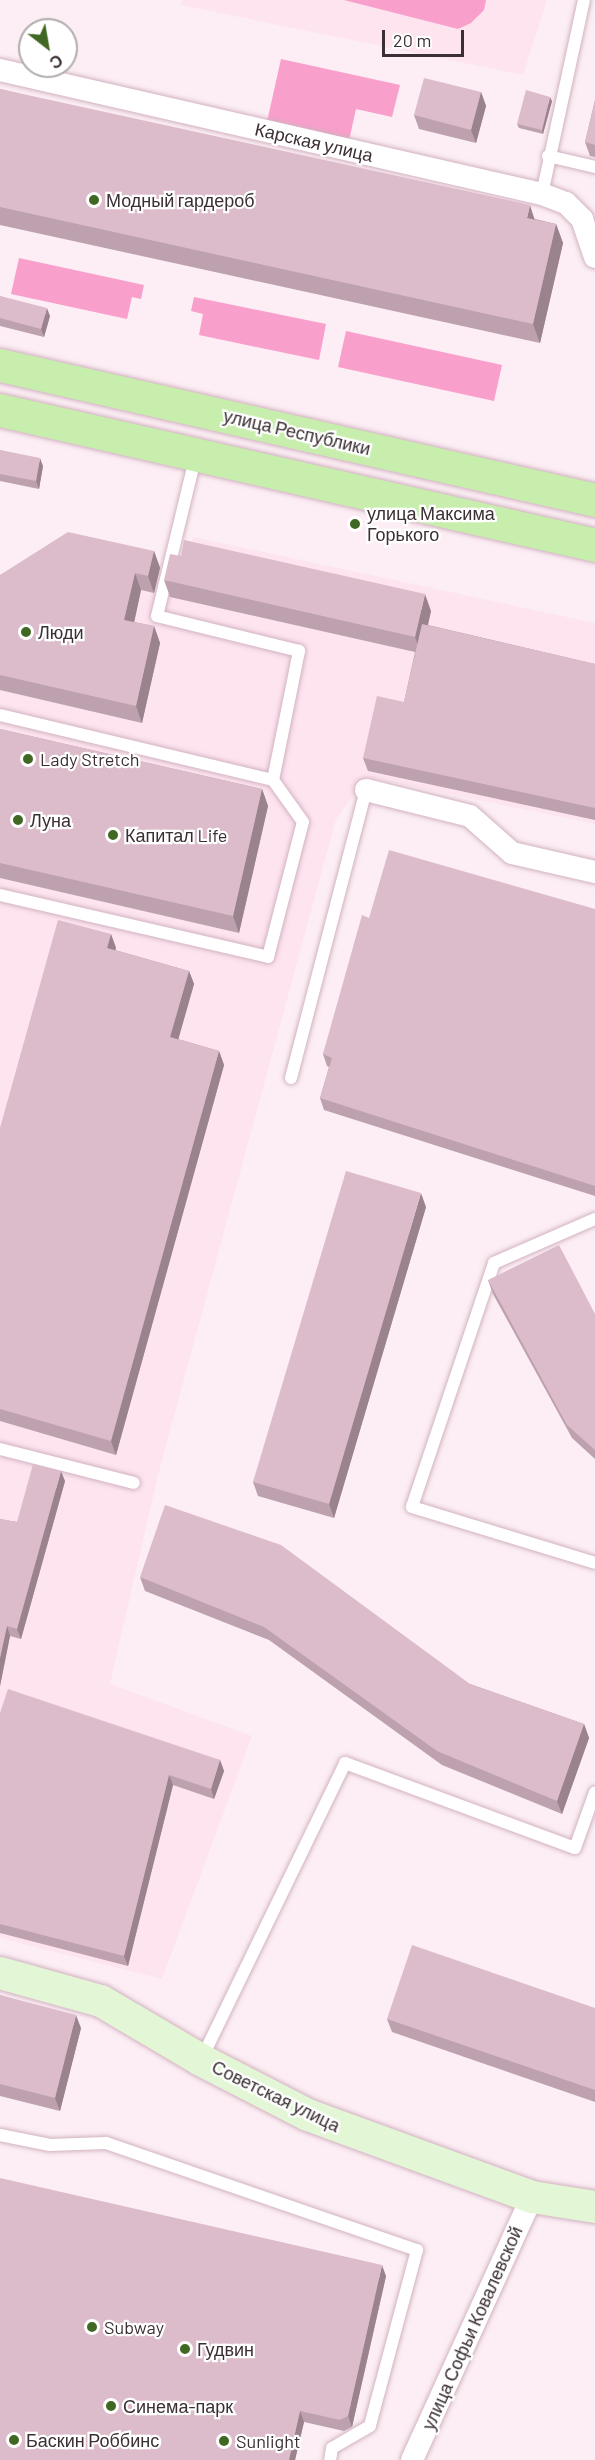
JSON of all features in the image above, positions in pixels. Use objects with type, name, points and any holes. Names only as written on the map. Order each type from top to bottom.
[{"type":"main road","name":"улица Республики","points":[[0,365],[595,500]]},
{"type":"main road","points":[[0,410],[595,545]]},
{"type":"street","name":"Карская улица","points":[[0,70],[542,194],[566,203],[582,219],[595,256]]},
{"type":"street","points":[[366,790],[470,816],[512,853],[595,872]]},
{"type":"street","name":"Советская улица","points":[[0,1973],[100,2001],[201,2060],[308,2115],[532,2197],[595,2207]]},
{"type":"street","name":"улица Софьи Ковалевской","points":[[412,2460],[532,2197]]},
{"type":"lane","points":[[542,194],[548,156],[584,0]]},
{"type":"lane","points":[[548,156],[595,167]]},
{"type":"lane","points":[[196,454],[157,616],[299,651],[273,780]]},
{"type":"lane","points":[[0,715],[273,780],[303,822],[268,957],[0,895]]},
{"type":"lane","points":[[291,1078],[366,790]]},
{"type":"lane","points":[[595,1219],[494,1263],[412,1507],[595,1563]]},
{"type":"lane","points":[[0,1449],[134,1483]]},
{"type":"lane","points":[[201,2060],[345,1763],[575,1848],[595,1792]]},
{"type":"lane","points":[[0,2135],[50,2145],[106,2143],[417,2250],[370,2426],[332,2448],[330,2460]]},
{"type":"shaded area","points":[[182,0],[547,0],[523,75],[181,5]]},
{"type":"shaded area","points":[[344,0],[486,0],[484,10],[471,23],[458,29]]},
{"type":"shaded area","points":[[281,59],[400,85],[392,117],[356,109],[348,145],[266,126]]},
{"type":"shaded area","points":[[19,258],[144,285],[141,299],[132,297],[127,319],[11,294]]},
{"type":"shaded area","points":[[194,297],[326,324],[319,360],[199,335],[203,314],[191,311]]},
{"type":"shaded area","points":[[346,331],[502,365],[494,401],[338,367]]},
{"type":"shaded area","points":[[193,537],[595,623],[595,824],[367,777],[336,819],[158,1475],[110,1684],[252,1736],[162,1979],[0,1938],[0,590],[72,546],[184,568]]},
{"type":"building","points":[[424,78],[481,92],[471,130],[414,115]]},
{"type":"building","points":[[0,89],[530,205],[527,218],[556,224],[533,324],[0,207]]},
{"type":"building","points":[[526,90],[550,97],[542,130],[517,124]]},
{"type":"building","points":[[595,100],[595,145],[585,142]]},
{"type":"building","points":[[0,296],[47,308],[41,329],[0,318]]},
{"type":"building","points":[[0,450],[40,458],[36,481],[0,474]]},
{"type":"building","points":[[68,532],[154,551],[148,576],[135,573],[124,620],[154,626],[136,706],[0,675],[0,575]]},
{"type":"building","points":[[184,540],[425,594],[415,637],[164,580],[170,554],[181,556]]},
{"type":"building","points":[[422,624],[595,664],[595,808],[363,758],[377,696],[404,702]]},
{"type":"building","points":[[0,729],[262,789],[233,916],[0,863]]},
{"type":"building","points":[[389,850],[595,909],[595,1186],[320,1098],[332,1058],[323,1054],[362,915],[369,918]]},
{"type":"building","points":[[58,920],[111,934],[107,948],[189,971],[170,1037],[219,1051],[111,1441],[0,1409],[0,1128]]},
{"type":"building","points":[[346,1171],[421,1193],[329,1504],[253,1482]]},
{"type":"building","points":[[559,1245],[595,1314],[595,1450],[567,1425],[488,1280]]},
{"type":"building","points":[[33,1464],[61,1471],[17,1629],[7,1626],[0,1658],[0,1519],[17,1522]]},
{"type":"building","points":[[165,1505],[281,1545],[470,1684],[584,1724],[557,1801],[437,1751],[264,1627],[140,1577]]},
{"type":"building","points":[[8,1689],[220,1760],[211,1789],[169,1775],[124,1956],[0,1924],[0,1713]]},
{"type":"building","points":[[412,1945],[595,2008],[595,2090],[387,2019]]},
{"type":"building","points":[[0,1995],[76,2015],[55,2098],[0,2084]]},
{"type":"building","name":"Гудвин","points":[[0,2178],[382,2265],[348,2416],[340,2420],[300,2411],[289,2460],[0,2460]]},
{"type":"place","name":"Модный гардероб","points":[[94,200]]},
{"type":"place","name":"улица Максима Горького","points":[[355,524]]},
{"type":"place","name":"Люди","points":[[26,632]]},
{"type":"place","name":"Lady Stretch","points":[[28,759]]},
{"type":"place","name":"Луна","points":[[18,820]]},
{"type":"place","name":"Капитал Life","points":[[113,835]]},
{"type":"place","name":"Subway","points":[[92,2327]]},
{"type":"place","name":"Гудвин","points":[[185,2349]]},
{"type":"place","name":"Синема-парк","points":[[111,2406]]},
{"type":"place","name":"Баскин Роббинс","points":[[14,2440]]},
{"type":"place","name":"Sunlight","points":[[224,2441]]}]
